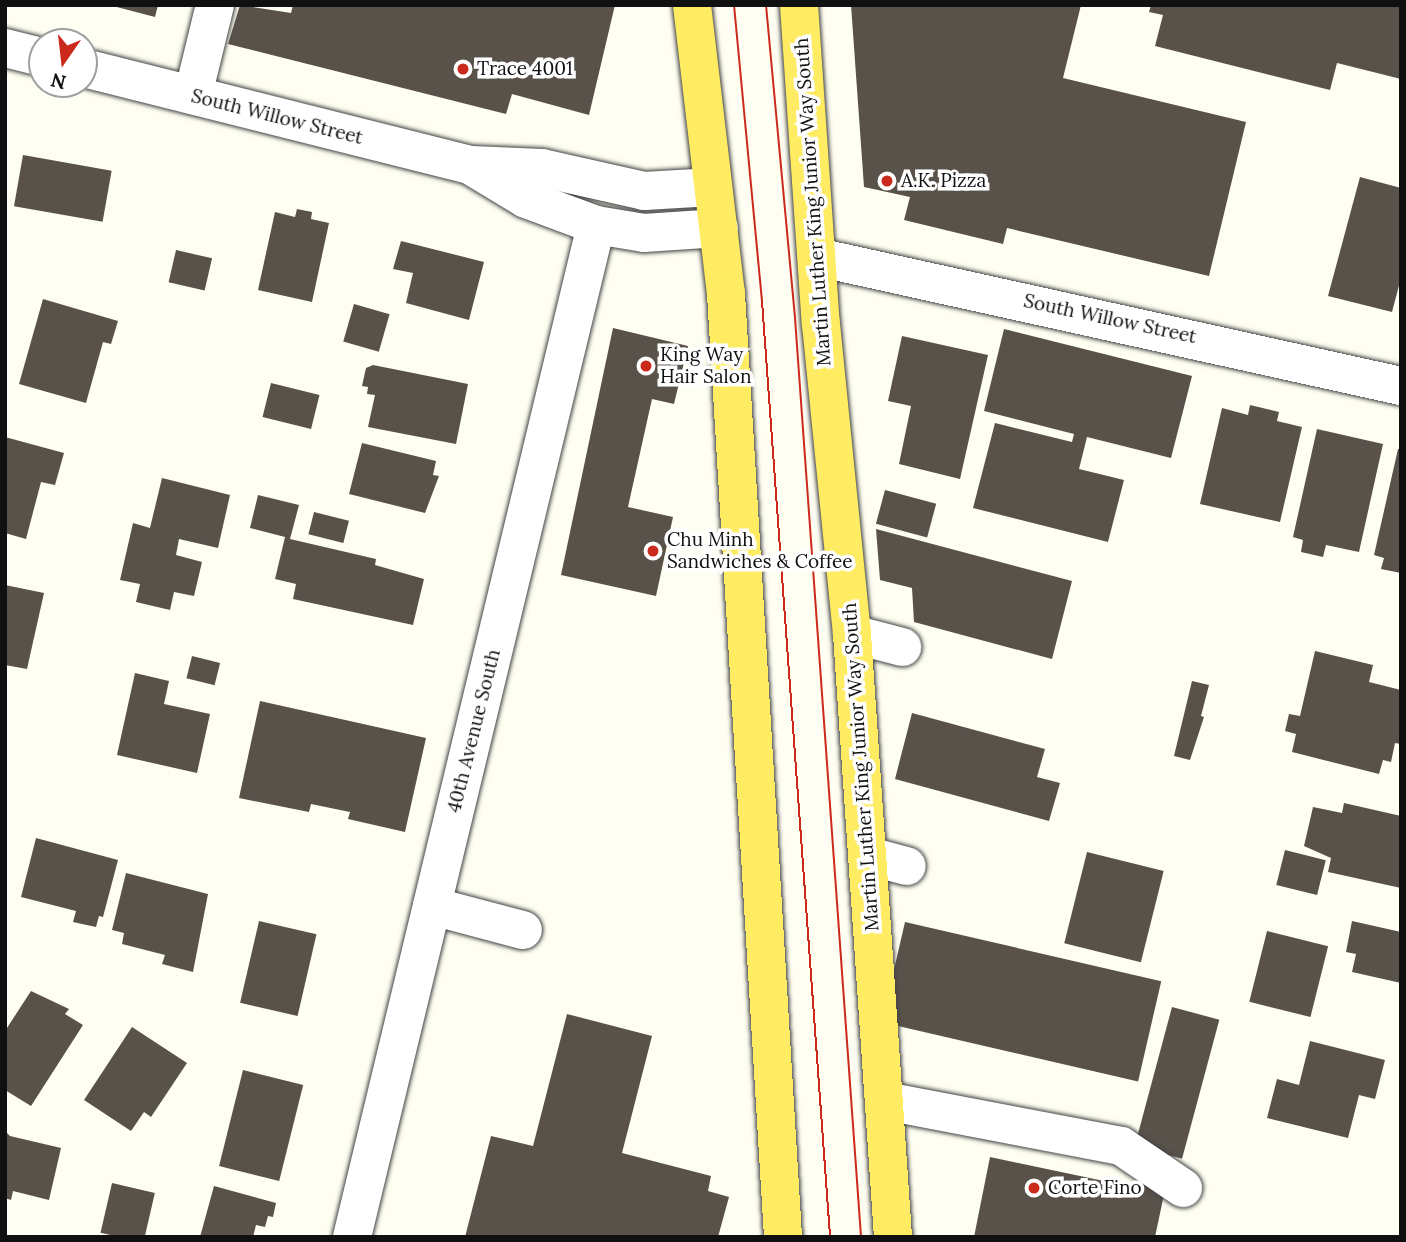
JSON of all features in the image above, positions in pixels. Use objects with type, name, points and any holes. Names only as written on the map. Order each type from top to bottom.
[{"type":"main road","points":[[692,5],[719,228],[783,1237]]},
{"type":"main road","name":"Martin Luther King Junior Way South","points":[[799,5],[817,257],[852,634],[869,856],[893,1237]]},
{"type":"street","points":[[193,95],[215,5]]},
{"type":"street","points":[[5,48],[28,54]]},
{"type":"street","name":"South Willow Street","points":[[98,71],[471,165],[542,168],[644,191],[713,187]]},
{"type":"street","name":"South Willow Street","points":[[471,165],[526,200],[596,225],[644,233],[719,228]]},
{"type":"street","name":"40th Avenue South","points":[[352,1237],[596,225]]},
{"type":"street","name":"South Willow Street","points":[[817,257],[1401,386]]},
{"type":"street","points":[[852,634],[902,647]]},
{"type":"street","points":[[869,856],[907,866]]},
{"type":"street","points":[[432,906],[523,930]]},
{"type":"street","points":[[885,1101],[1121,1146],[1183,1188]]},
{"type":"building","points":[[109,5],[158,5],[155,17]]},
{"type":"building","name":"Trace 4001","points":[[240,5],[291,13],[293,5],[615,5],[589,115],[512,94],[506,114],[228,44]]},
{"type":"building","points":[[851,5],[1081,5],[1063,78],[1246,122],[1209,276],[1007,228],[1003,244],[904,220],[910,197],[864,187]]},
{"type":"building","points":[[1151,5],[1401,5],[1401,79],[1337,63],[1330,90],[1155,46],[1163,15],[1149,12]]},
{"type":"building","points":[[23,155],[112,171],[103,222],[14,206]]},
{"type":"building","points":[[1360,177],[1401,188],[1401,278],[1392,312],[1328,296]]},
{"type":"building","points":[[297,209],[312,212],[311,219],[329,223],[312,302],[258,290],[275,212],[295,217]]},
{"type":"building","points":[[401,241],[484,262],[469,320],[406,303],[413,273],[393,269]]},
{"type":"building","points":[[176,250],[212,258],[205,290],[169,282]]},
{"type":"building","points":[[43,299],[118,321],[111,344],[103,342],[86,403],[19,384]]},
{"type":"building","points":[[354,304],[390,314],[379,352],[343,341]]},
{"type":"building","points":[[613,328],[688,346],[674,404],[652,399],[628,507],[673,517],[656,596],[561,575]]},
{"type":"building","points":[[1004,329],[1192,376],[1171,458],[1087,437],[1079,469],[1124,480],[1108,542],[973,508],[995,423],[1072,442],[1074,434],[984,411]]},
{"type":"building","points":[[902,336],[988,355],[960,479],[899,464],[911,406],[888,401]]},
{"type":"building","points":[[373,365],[468,384],[456,444],[368,427],[375,395],[367,394],[368,387],[362,386],[366,368]]},
{"type":"building","points":[[271,383],[320,395],[311,429],[263,417]]},
{"type":"building","points":[[1250,405],[1279,412],[1277,421],[1302,427],[1280,522],[1200,504],[1222,408],[1248,415]]},
{"type":"building","points":[[1317,429],[1383,444],[1359,552],[1326,545],[1323,557],[1301,552],[1303,540],[1293,537]]},
{"type":"building","points":[[5,437],[64,453],[55,485],[41,482],[26,539],[5,533]]},
{"type":"building","points":[[362,443],[436,461],[433,475],[439,476],[425,513],[349,494]]},
{"type":"building","points":[[1398,449],[1401,449],[1401,573],[1381,569],[1384,558],[1374,555]]},
{"type":"building","points":[[162,478],[230,495],[218,548],[179,539],[176,555],[202,562],[194,596],[174,592],[170,610],[136,602],[140,584],[120,580],[133,523],[150,528]]},
{"type":"building","points":[[885,490],[936,504],[927,538],[876,524]]},
{"type":"building","points":[[258,495],[299,505],[290,539],[376,559],[375,565],[424,579],[413,625],[293,599],[296,584],[275,579],[285,537],[250,528]]},
{"type":"building","points":[[314,512],[349,521],[343,543],[308,534]]},
{"type":"building","points":[[876,529],[1072,581],[1052,659],[914,622],[912,588],[880,580]]},
{"type":"building","points":[[5,585],[44,593],[27,669],[5,665]]},
{"type":"building","points":[[1315,651],[1373,665],[1369,682],[1401,690],[1401,744],[1395,743],[1391,762],[1383,760],[1379,774],[1292,752],[1296,734],[1285,731],[1289,714],[1300,716]]},
{"type":"building","points":[[192,656],[220,663],[215,685],[186,678]]},
{"type":"building","points":[[135,673],[169,681],[164,704],[210,714],[197,773],[117,755]]},
{"type":"building","points":[[1192,681],[1209,685],[1201,716],[1204,717],[1190,760],[1174,756]]},
{"type":"building","points":[[260,701],[426,738],[405,832],[348,819],[350,812],[311,804],[309,812],[239,798]]},
{"type":"building","points":[[912,713],[1045,749],[1037,777],[1060,783],[1049,821],[895,779]]},
{"type":"building","points":[[1344,803],[1401,816],[1401,888],[1328,872],[1331,858],[1304,846],[1313,807],[1342,813]]},
{"type":"building","points":[[36,838],[118,860],[103,917],[99,916],[96,927],[73,922],[76,911],[21,897]]},
{"type":"building","points":[[1285,850],[1326,860],[1317,895],[1276,885]]},
{"type":"building","points":[[1087,852],[1164,871],[1141,962],[1064,943]]},
{"type":"building","points":[[126,873],[208,894],[193,972],[162,964],[165,955],[122,944],[124,933],[112,930]]},
{"type":"building","points":[[259,921],[316,934],[298,1016],[240,1003]]},
{"type":"building","points":[[1352,921],[1401,932],[1401,983],[1352,972],[1356,954],[1346,952]]},
{"type":"building","points":[[905,922],[1161,981],[1138,1082],[882,1022]]},
{"type":"building","points":[[1267,931],[1328,946],[1310,1017],[1249,1002]]},
{"type":"building","points":[[31,991],[69,1009],[65,1014],[83,1025],[31,1106],[5,1090],[5,1031]]},
{"type":"building","points":[[1172,1007],[1219,1020],[1182,1159],[1135,1146]]},
{"type":"building","points":[[567,1014],[652,1036],[622,1153],[711,1176],[708,1191],[729,1197],[718,1237],[465,1237],[491,1136],[533,1146]]},
{"type":"building","points":[[132,1027],[187,1063],[151,1117],[144,1112],[131,1131],[84,1100]]},
{"type":"building","points":[[1310,1041],[1385,1060],[1375,1099],[1359,1095],[1348,1138],[1267,1118],[1277,1079],[1299,1085]]},
{"type":"building","points":[[243,1070],[303,1085],[279,1181],[219,1166]]},
{"type":"building","points":[[5,1131],[10,1136],[61,1148],[49,1200],[13,1191],[11,1200],[5,1198]]},
{"type":"building","points":[[990,1157],[1137,1188],[1139,1179],[1166,1185],[1155,1237],[974,1237]]},
{"type":"building","points":[[112,1183],[155,1193],[145,1237],[119,1237],[101,1233]]},
{"type":"building","points":[[214,1186],[276,1203],[273,1217],[268,1216],[265,1227],[256,1225],[253,1237],[200,1237]]},
{"type":"tram line","points":[[734,5],[762,301],[830,1237]]},
{"type":"tram line","points":[[766,5],[795,318],[861,1237]]},
{"type":"place","name":"Trace 4001","points":[[463,69]]},
{"type":"place","name":"A.K. Pizza","points":[[887,181]]},
{"type":"place","name":"King Way Hair Salon","points":[[646,366]]},
{"type":"place","name":"Chu Minh Sandwiches & Coffee","points":[[653,551]]},
{"type":"place","name":"Corte Fino","points":[[1034,1188]]}]
